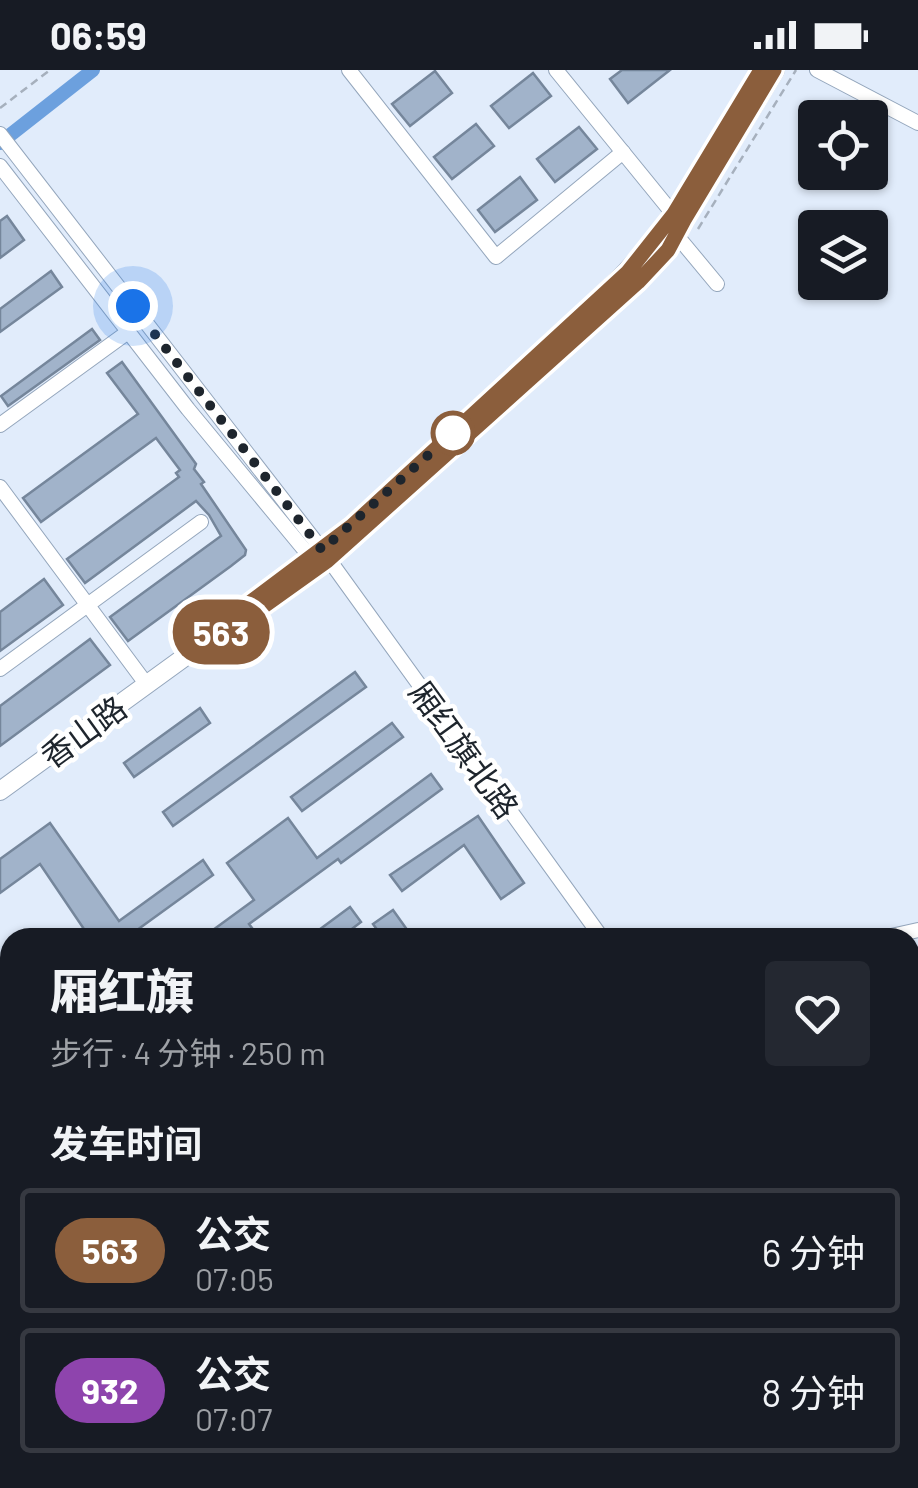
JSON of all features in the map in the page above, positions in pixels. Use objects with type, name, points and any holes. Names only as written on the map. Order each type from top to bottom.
[{"type":"street","points":[[349,70],[496,257],[623,152]]},
{"type":"street","points":[[556,70],[674,214],[678,237],[718,284]]},
{"type":"street","name":"香山路","points":[[321,557],[628,272],[674,214],[761,70]]},
{"type":"street","name":"香山路","points":[[0,792],[216,635],[240,610],[321,557],[638,282],[678,237],[684,220],[774,70]]},
{"type":"street","points":[[816,70],[918,123]]},
{"type":"street","points":[[0,134],[321,557]]},
{"type":"street","points":[[0,166],[128,332],[321,557]]},
{"type":"street","points":[[3,417],[128,332]]},
{"type":"street","points":[[0,487],[147,685]]},
{"type":"street","points":[[0,669],[200,522]]},
{"type":"street","name":"厢红旗北路","points":[[321,557],[595,928]]},
{"type":"path","points":[[0,108],[50,70]]},
{"type":"path","points":[[678,237],[697,230],[796,70]]},
{"type":"building","points":[[622,70],[670,70],[628,103],[610,79]]},
{"type":"building","points":[[435,71],[452,93],[410,126],[392,104]]},
{"type":"building","points":[[533,73],[551,96],[509,128],[491,106]]},
{"type":"building","points":[[476,124],[494,146],[452,179],[434,157]]},
{"type":"building","points":[[579,127],[597,149],[555,182],[537,159]]},
{"type":"building","points":[[520,177],[537,200],[495,232],[478,210]]},
{"type":"building","points":[[7,216],[24,240],[0,258],[0,221]]},
{"type":"building","points":[[51,271],[62,287],[0,332],[0,309]]},
{"type":"building","points":[[92,329],[100,340],[8,406],[1,396]]},
{"type":"building","points":[[122,362],[196,464],[194,469],[204,482],[201,484],[246,550],[231,566],[128,641],[110,617],[221,536],[209,515],[196,501],[85,583],[67,559],[179,477],[176,473],[180,470],[156,438],[41,522],[23,498],[138,414],[107,373]]},
{"type":"building","points":[[44,579],[63,605],[0,651],[0,612]]},
{"type":"building","points":[[90,639],[110,665],[0,746],[0,706]]},
{"type":"building","points":[[355,672],[366,687],[173,826],[163,812]]},
{"type":"building","points":[[200,708],[210,723],[134,777],[124,763]]},
{"type":"building","points":[[392,723],[403,737],[302,811],[291,797]]},
{"type":"building","points":[[431,774],[442,789],[249,924],[252,928],[216,928],[254,900],[227,863],[288,818],[317,858]]},
{"type":"building","points":[[478,816],[524,883],[501,899],[464,845],[402,891],[390,875]]},
{"type":"building","points":[[50,823],[119,921],[203,860],[213,875],[140,928],[83,928],[40,864],[0,893],[0,859]]},
{"type":"building","points":[[350,907],[361,922],[353,928],[322,928]]},
{"type":"building","points":[[393,910],[406,928],[376,928],[373,924]]},
{"type":"waterway","points":[[0,143],[93,70]]},
{"type":"bus line","name":"563","points":[[761,70],[674,214],[628,272],[352,526],[240,610],[216,635],[247,618],[327,561],[638,282],[678,237],[684,220],[774,70]]},
{"type":"route","points":[[133,306],[322,550],[453,433]]}]
